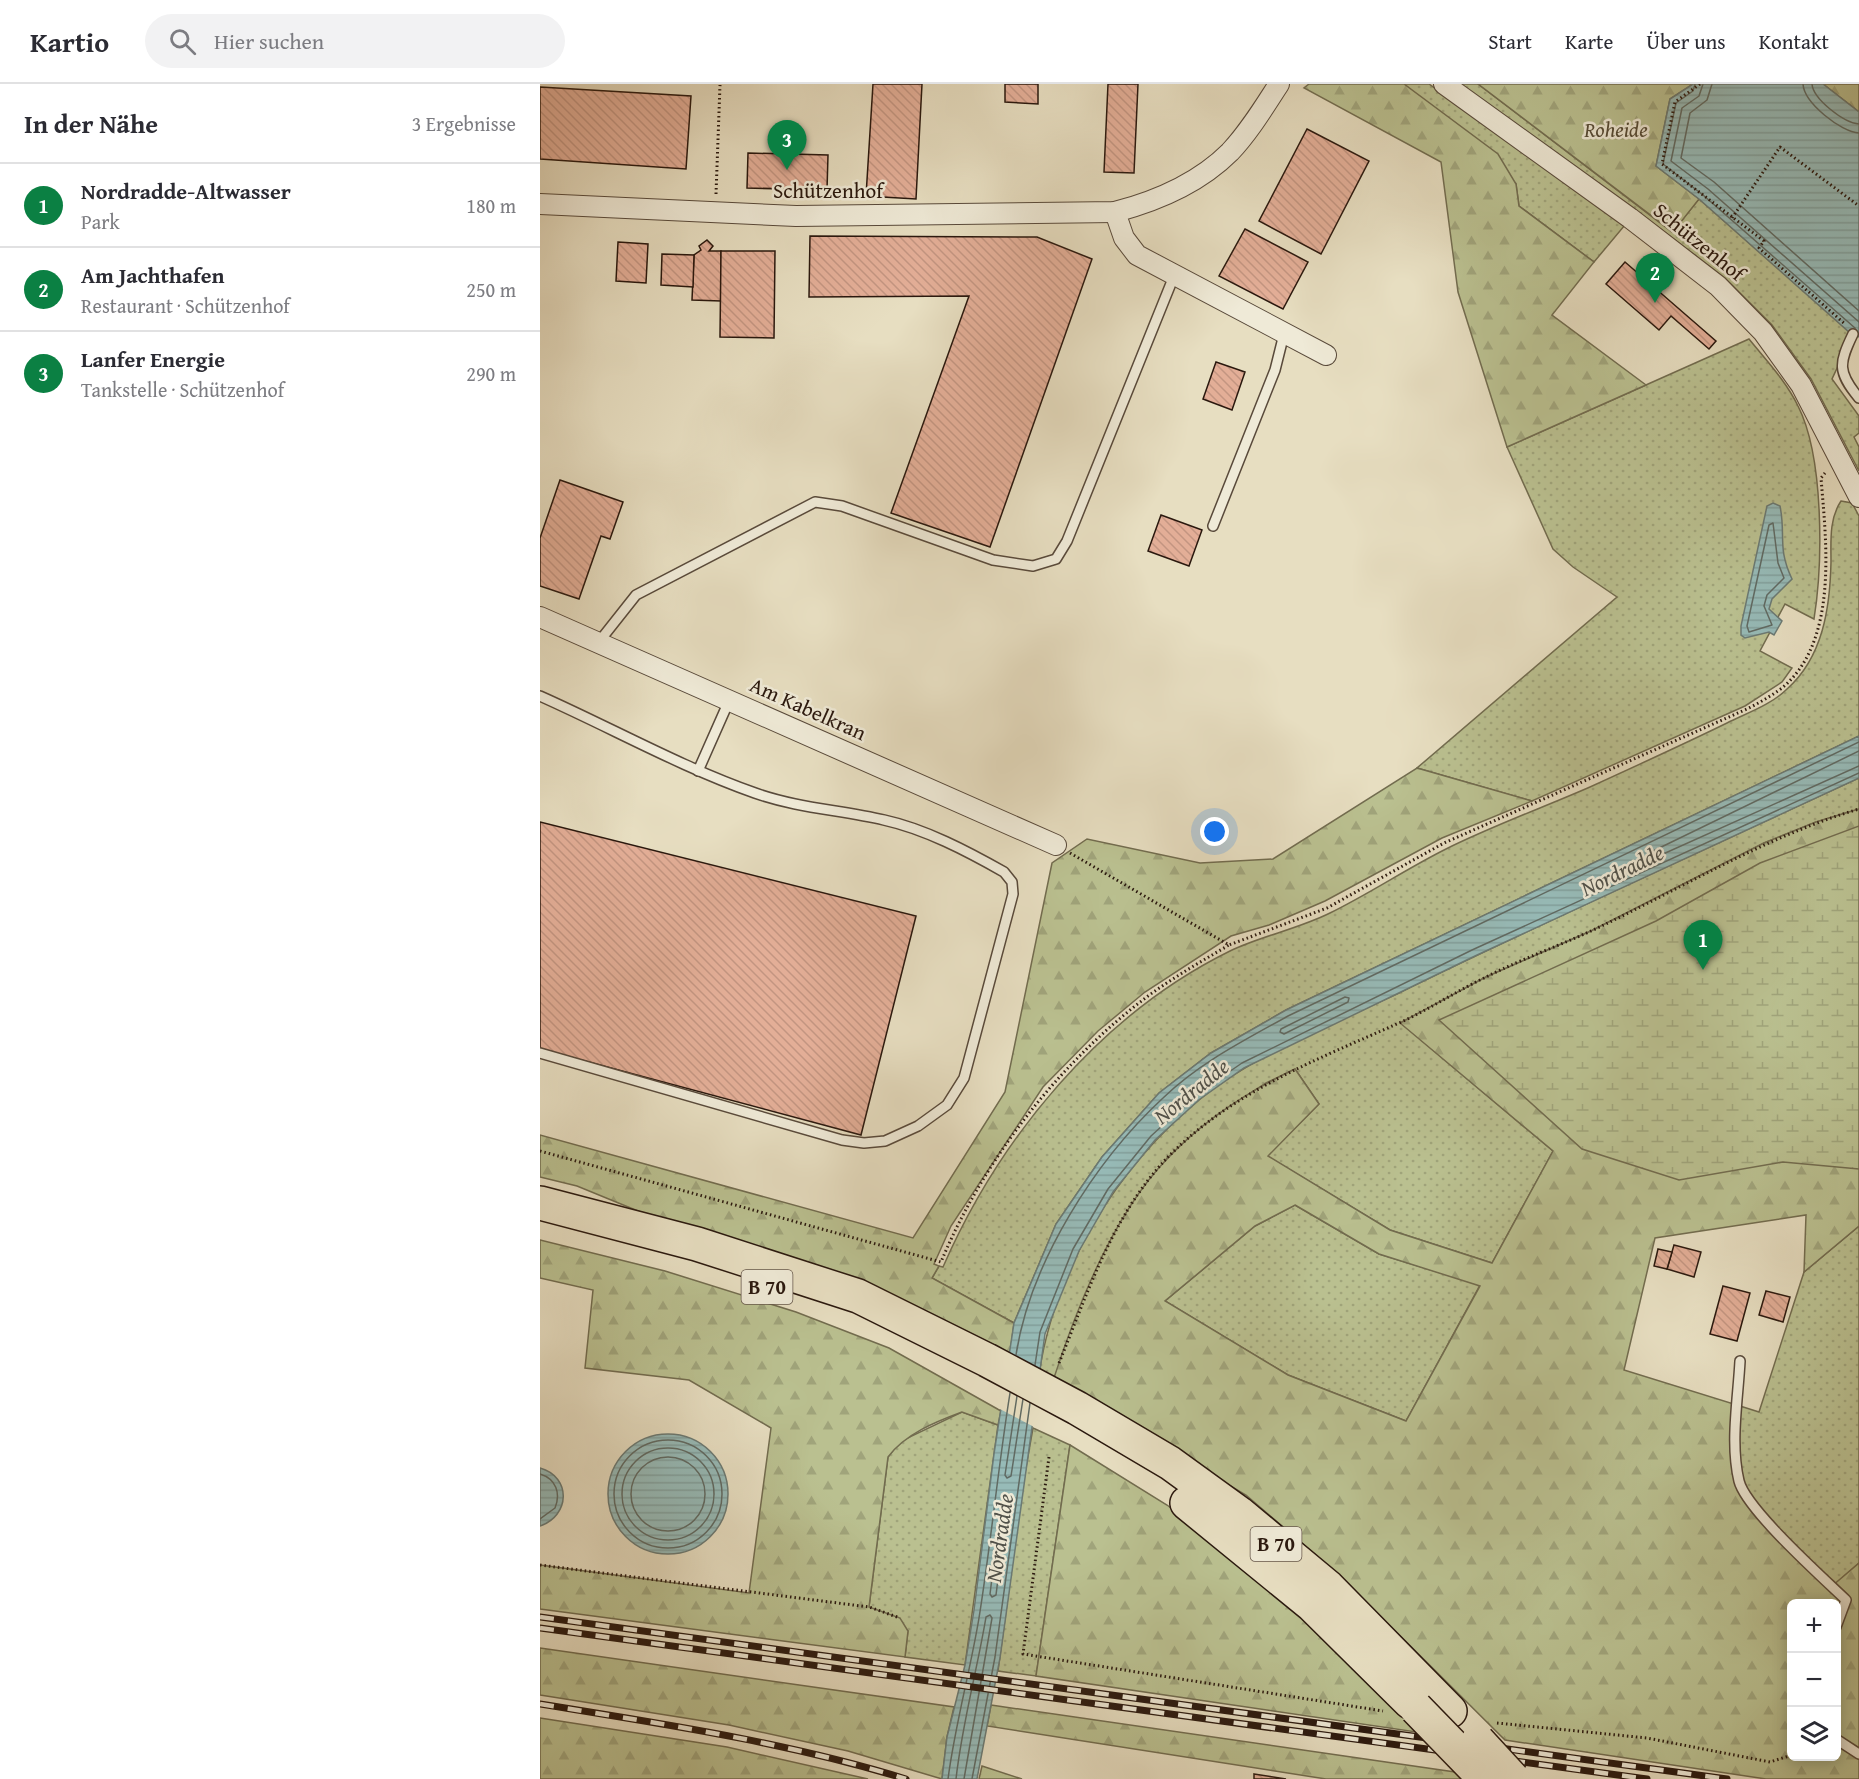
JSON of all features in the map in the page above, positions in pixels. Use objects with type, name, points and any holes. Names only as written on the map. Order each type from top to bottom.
[{"type":"highway","name":"B 70","points":[[540,1203],[717,1250],[858,1296],[984,1372],[1074,1419],[1170,1463],[1239,1514],[1328,1587],[1450,1711],[1513,1779]]},
{"type":"highway","name":"B 70","points":[[540,1224],[761,1284],[850,1317],[984,1372]]},
{"type":"highway","name":"B 70","points":[[1074,1419],[1220,1528],[1312,1605],[1404,1710],[1485,1779]]},
{"type":"street","name":"Schützenhof","points":[[540,204],[796,216],[1115,212],[1163,197],[1229,152],[1279,84]]},
{"type":"street","name":"Schützenhof","points":[[1444,84],[1630,218],[1718,286],[1763,332],[1801,385],[1859,497]]},
{"type":"street","points":[[1115,212],[1124,238],[1137,255],[1326,355]]},
{"type":"street","name":"Am Kabelkran","points":[[540,617],[1056,844]]},
{"type":"lane","points":[[598,643],[636,595],[815,502],[842,506],[993,560],[1033,566],[1056,559],[1067,542],[1174,276]]},
{"type":"lane","points":[[1851,331],[1841,366],[1844,377],[1859,398]]},
{"type":"lane","points":[[1213,526],[1275,370],[1284,334]]},
{"type":"lane","points":[[540,696],[619,731],[698,771],[757,794],[813,809],[905,825],[1004,872],[1012,882],[1013,894],[964,1078],[947,1105],[918,1126],[885,1141],[864,1143],[842,1140],[540,1053]]},
{"type":"lane","points":[[698,771],[729,701]]},
{"type":"lane","points":[[1740,1361],[1735,1437],[1739,1483],[1763,1519],[1846,1600],[1841,1614]]},
{"type":"lane","points":[[1841,1742],[1859,1754]]},
{"type":"path","points":[[1700,84],[1676,102],[1662,164],[1764,241],[1759,248],[1851,331]]},
{"type":"path","points":[[715,213],[720,85]]},
{"type":"path","points":[[1732,218],[1780,147],[1859,206]]},
{"type":"path","points":[[1056,844],[1229,945],[1327,908],[1444,843],[1747,709],[1784,687],[1805,659],[1813,640],[1827,580],[1821,478],[1841,459]]},
{"type":"path","points":[[1059,1363],[1099,1263],[1126,1212],[1167,1158],[1217,1115],[1266,1083],[1348,1043],[1400,1023],[1486,977],[1591,931],[1764,843],[1859,809]]},
{"type":"path","points":[[1049,1457],[1023,1654],[1404,1710]]},
{"type":"path","points":[[540,1565],[868,1607],[900,1618]]},
{"type":"path","points":[[1495,1722],[1647,1738],[1770,1762],[1787,1756]]},
{"type":"green space","points":[[1309,84],[1404,84],[1498,154],[1516,184],[1519,206],[1594,262],[1552,315],[1646,385],[1507,447],[1458,292],[1441,162],[1304,88]]},
{"type":"green space","points":[[1404,84],[1429,84],[1625,225],[1594,262],[1519,206],[1516,184]]},
{"type":"green space","points":[[1456,84],[1478,84],[1672,232],[1699,199],[1853,334],[1832,379],[1859,416],[1859,433],[1854,437],[1859,447],[1859,471],[1811,379],[1772,325],[1725,278],[1637,211]]},
{"type":"green space","name":"Roheide","points":[[1478,84],[1693,84],[1670,99],[1656,166],[1699,199],[1673,232]]},
{"type":"green space","points":[[1823,84],[1859,84],[1859,112]]},
{"type":"green space","points":[[1749,339],[1782,379],[1798,406],[1807,427],[1817,481],[1820,540],[1814,619],[1785,604],[1760,651],[1792,668],[1782,682],[1745,706],[1532,801],[1417,768],[1617,597],[1573,567],[1553,549],[1507,447]]},
{"type":"green space","points":[[1841,501],[1852,503],[1859,516],[1859,736],[1286,1010],[1211,1053],[1159,1093],[1102,1157],[1056,1224],[1014,1323],[932,1278],[939,1266],[943,1267],[966,1219],[994,1172],[1025,1127],[1059,1084],[1097,1045],[1138,1009],[1183,978],[1230,951],[1330,913],[1446,849],[1590,787],[1781,695],[1809,662],[1822,631],[1829,597],[1834,515]]},
{"type":"green space","points":[[1417,768],[1532,801],[1442,838],[1325,901],[1269,925],[1231,936],[1145,992],[1098,1031],[1043,1087],[951,1226],[934,1264],[939,1266],[932,1278],[1014,1323],[1010,1353],[840,1278],[638,1211],[577,1186],[540,1177],[540,1135],[913,1238],[1005,1092],[1052,863],[1087,839],[1200,863],[1273,859]]},
{"type":"green space","points":[[1859,778],[1859,809],[1816,822],[1764,843],[1591,931],[1486,977],[1401,1023],[1553,1151],[1492,1263],[1390,1230],[1267,1156],[1319,1104],[1295,1069],[1266,1083],[1217,1115],[1167,1158],[1099,1263],[1053,1381],[1039,1374],[1047,1335],[1059,1296],[1094,1223],[1142,1157],[1169,1127],[1221,1083],[1296,1040]]},
{"type":"green space","points":[[1859,809],[1859,1226],[1804,1272],[1806,1215],[1655,1238],[1624,1370],[1737,1405],[1739,1483],[1763,1519],[1832,1586],[1859,1563],[1859,1779],[1766,1779],[1505,1740],[1339,1575],[1246,1495],[1053,1381],[1073,1322],[1099,1262],[1130,1206],[1148,1181],[1182,1144],[1212,1119],[1244,1097],[1295,1069],[1319,1104],[1268,1156],[1390,1230],[1492,1263],[1553,1151],[1400,1023],[1486,977],[1591,931],[1764,843],[1816,822]],"holes":[[[1295,1205],[1379,1254],[1480,1286],[1406,1421],[1288,1375],[1165,1301],[1255,1226]]]},
{"type":"green space","points":[[1859,826],[1859,1169],[1783,1162],[1679,1180],[1582,1149],[1439,1020],[1656,921],[1760,863]]},
{"type":"green space","points":[[1295,1205],[1379,1254],[1480,1285],[1406,1421],[1288,1375],[1165,1301],[1255,1226]]},
{"type":"green space","points":[[1859,1226],[1859,1563],[1832,1587],[1763,1519],[1739,1483],[1737,1405],[1759,1412],[1804,1272]]},
{"type":"green space","points":[[540,1240],[665,1271],[796,1312],[889,1348],[1001,1411],[998,1425],[962,1412],[941,1420],[912,1435],[888,1457],[869,1607],[900,1618],[908,1631],[905,1657],[540,1609],[540,1565],[749,1593],[771,1428],[689,1380],[585,1368],[593,1290],[540,1278]]},
{"type":"green space","points":[[962,1412],[998,1425],[965,1665],[905,1657],[908,1631],[869,1607],[888,1457],[899,1442]]},
{"type":"green space","points":[[1033,1428],[1070,1445],[1036,1676],[998,1671],[1023,1484]]},
{"type":"green space","points":[[1070,1445],[1167,1505],[1246,1565],[1423,1733],[1036,1676]]},
{"type":"green space","points":[[540,1648],[954,1707],[947,1737],[942,1779],[848,1751],[729,1725],[540,1695]]},
{"type":"green space","points":[[991,1705],[1455,1772],[1462,1779],[1326,1779],[987,1726]]},
{"type":"green space","points":[[540,1718],[727,1747],[868,1779],[540,1779]]},
{"type":"green space","points":[[982,1766],[1022,1779],[979,1779]]},
{"type":"water","points":[[1693,84],[1823,84],[1859,112],[1859,337],[1849,332],[1699,199],[1656,166],[1670,99]]},
{"type":"water","points":[[1773,503],[1780,506],[1783,550],[1792,579],[1772,599],[1769,609],[1782,621],[1774,635],[1769,632],[1745,638],[1741,635],[1741,626],[1767,506]]},
{"type":"water","name":"Nordradde","points":[[1859,736],[1859,778],[1475,956],[1244,1068],[1200,1099],[1155,1140],[1113,1192],[1079,1251],[1045,1334],[1000,1658],[977,1779],[942,1779],[947,1737],[965,1665],[974,1610],[1014,1323],[1056,1224],[1102,1157],[1159,1093],[1211,1053],[1286,1010]]},
{"type":"water","points":[[668,1434],[691,1439],[710,1452],[723,1471],[728,1494],[723,1517],[710,1536],[691,1549],[668,1554],[645,1549],[626,1536],[613,1517],[608,1494],[613,1471],[626,1452],[645,1439]]},
{"type":"water","points":[[540,1468],[558,1479],[563,1497],[562,1506],[557,1514],[540,1526]]},
{"type":"pier","points":[[1006,1358],[1042,1377],[1036,1428],[998,1408]]},
{"type":"building","points":[[873,84],[922,84],[916,199],[866,196]]},
{"type":"building","points":[[1005,84],[1038,84],[1038,104],[1005,102]]},
{"type":"building","points":[[1108,84],[1138,84],[1134,173],[1104,172]]},
{"type":"building","points":[[540,87],[691,96],[686,169],[540,159]]},
{"type":"building","points":[[1307,129],[1369,161],[1321,254],[1259,221]]},
{"type":"building","points":[[748,153],[828,155],[827,190],[747,188]]},
{"type":"building","points":[[1245,229],[1308,262],[1283,309],[1219,276]]},
{"type":"building","points":[[810,236],[1037,237],[1092,259],[990,547],[891,513],[969,296],[809,297]]},
{"type":"building","points":[[707,240],[713,246],[709,251],[721,251],[721,301],[692,300],[694,255],[701,250],[699,246]]},
{"type":"building","points":[[618,242],[648,244],[646,283],[616,281]]},
{"type":"building","points":[[721,251],[775,251],[774,338],[720,337]]},
{"type":"building","points":[[662,254],[694,255],[693,287],[661,285]]},
{"type":"building","points":[[1625,262],[1716,341],[1709,349],[1671,316],[1659,330],[1606,284]]},
{"type":"building","points":[[1216,362],[1245,372],[1232,410],[1203,399]]},
{"type":"building","points":[[560,480],[623,502],[610,539],[601,536],[579,599],[540,586],[540,538]]},
{"type":"building","points":[[1161,515],[1202,530],[1189,566],[1148,551]]},
{"type":"building","points":[[540,822],[916,916],[861,1135],[540,1049]]},
{"type":"building","points":[[1674,1245],[1701,1252],[1694,1277],[1667,1269]]},
{"type":"building","points":[[1658,1249],[1672,1252],[1667,1269],[1654,1266]]},
{"type":"building","points":[[1723,1286],[1750,1293],[1737,1341],[1710,1334]]},
{"type":"building","points":[[1766,1291],[1790,1297],[1783,1322],[1759,1315]]},
{"type":"building","points":[[1254,1774],[1286,1779],[1254,1779]]},
{"type":"railway","points":[[540,1617],[1727,1779]]},
{"type":"railway","points":[[540,1628],[1647,1779]]},
{"type":"railway","points":[[540,1704],[770,1744],[906,1779]]},
{"type":"place","name":"Lanfer Energie","points":[[787,170]]},
{"type":"place","name":"Am Jachthafen","points":[[1655,303]]},
{"type":"place","name":"Nordradde-Altwasser","points":[[1703,970]]}]
